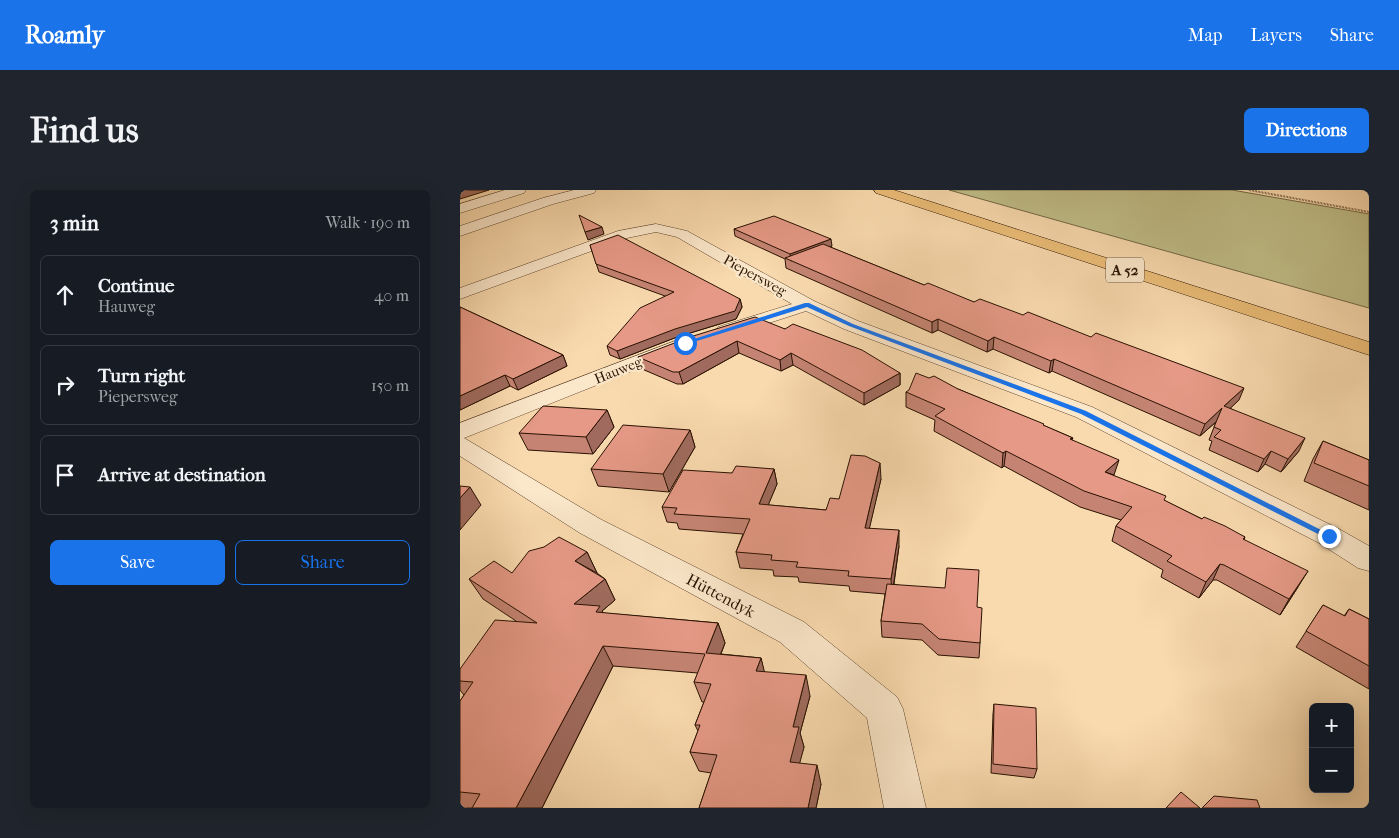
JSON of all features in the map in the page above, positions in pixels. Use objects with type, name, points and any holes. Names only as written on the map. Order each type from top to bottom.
[{"type":"highway","name":"A 52","points":[[882,190],[1369,349]]},
{"type":"highway","name":"A 52","points":[[917,190],[1369,332]]},
{"type":"street","points":[[460,209],[519,190]]},
{"type":"street","points":[[460,231],[548,201],[589,190]]},
{"type":"street","name":"Piepersweg","points":[[460,294],[623,234],[656,228],[682,234],[807,305],[851,325],[1084,412],[1329,536],[1369,560]]},
{"type":"street","name":"Hauweg","points":[[460,432],[699,339],[807,305]]},
{"type":"street","name":"Hüttendyk","points":[[460,445],[590,526],[792,632],[884,710],[905,808]]},
{"type":"path","points":[[1249,190],[1369,212]]},
{"type":"shaded area","points":[[949,190],[1232,190],[1369,214],[1369,308]]},
{"type":"building","points":[[579,215],[602,227],[585,232]]},
{"type":"building","points":[[774,216],[831,239],[790,254],[734,229]]},
{"type":"building","points":[[618,235],[740,299],[735,311],[675,329],[617,351],[607,346],[640,308],[674,292],[596,264],[590,245]]},
{"type":"building","points":[[823,244],[924,285],[928,283],[974,302],[980,299],[1023,315],[1028,312],[1091,337],[1096,333],[1244,388],[1224,406],[1305,438],[1288,459],[1271,451],[1264,459],[1214,437],[1221,430],[1214,427],[1222,408],[1205,424],[1054,359],[1051,361],[994,337],[988,341],[938,319],[932,322],[785,258]]},
{"type":"building","points":[[460,307],[563,355],[513,379],[505,375],[460,396]]},
{"type":"building","points":[[755,317],[785,329],[793,324],[862,350],[900,373],[864,393],[791,353],[780,360],[737,341],[679,372],[673,372],[638,357],[690,337]]},
{"type":"building","points":[[916,373],[929,378],[934,376],[958,389],[1044,424],[1073,438],[1070,439],[1119,460],[1105,472],[1166,496],[1164,500],[1202,519],[1204,517],[1225,526],[1245,537],[1243,539],[1308,571],[1289,599],[1220,564],[1206,582],[1167,561],[1172,556],[1116,526],[1132,507],[1084,491],[1006,451],[1003,453],[935,416],[945,409],[906,392],[909,390]]},
{"type":"building","points":[[543,406],[607,410],[586,437],[519,433]]},
{"type":"building","points":[[623,425],[690,430],[663,474],[591,469]]},
{"type":"building","points":[[1323,441],[1369,460],[1369,486],[1314,463]]},
{"type":"building","points":[[851,455],[865,456],[880,463],[865,528],[899,530],[891,579],[848,576],[849,571],[796,567],[798,562],[771,560],[772,555],[736,552],[750,519],[674,514],[677,508],[662,507],[683,470],[732,473],[736,466],[774,469],[759,504],[826,510],[830,498],[839,499]]},
{"type":"building","points":[[460,486],[470,487],[460,498]]},
{"type":"building","points":[[559,537],[587,552],[575,561],[605,579],[574,604],[600,606],[596,612],[718,623],[706,653],[761,658],[756,671],[806,675],[793,727],[799,727],[790,762],[817,765],[808,808],[699,808],[717,755],[690,752],[700,725],[695,725],[711,684],[694,682],[705,654],[603,646],[516,808],[472,808],[480,794],[460,792],[460,701],[473,682],[460,681],[460,669],[495,620],[537,623],[469,579],[494,561],[512,573],[529,551],[544,547]]},
{"type":"building","points":[[947,568],[979,570],[977,607],[982,608],[980,643],[939,639],[922,624],[881,621],[887,584],[945,588]]},
{"type":"building","points":[[1323,605],[1345,616],[1349,609],[1369,619],[1369,666],[1306,631]]},
{"type":"building","points":[[994,704],[1036,708],[1037,769],[993,764]]},
{"type":"building","points":[[1181,792],[1200,808],[1166,808]]},
{"type":"building","points":[[1214,796],[1257,800],[1260,808],[1202,808]]},
{"type":"route","points":[[685,343],[807,305],[851,325],[1084,412],[1329,536]]}]
